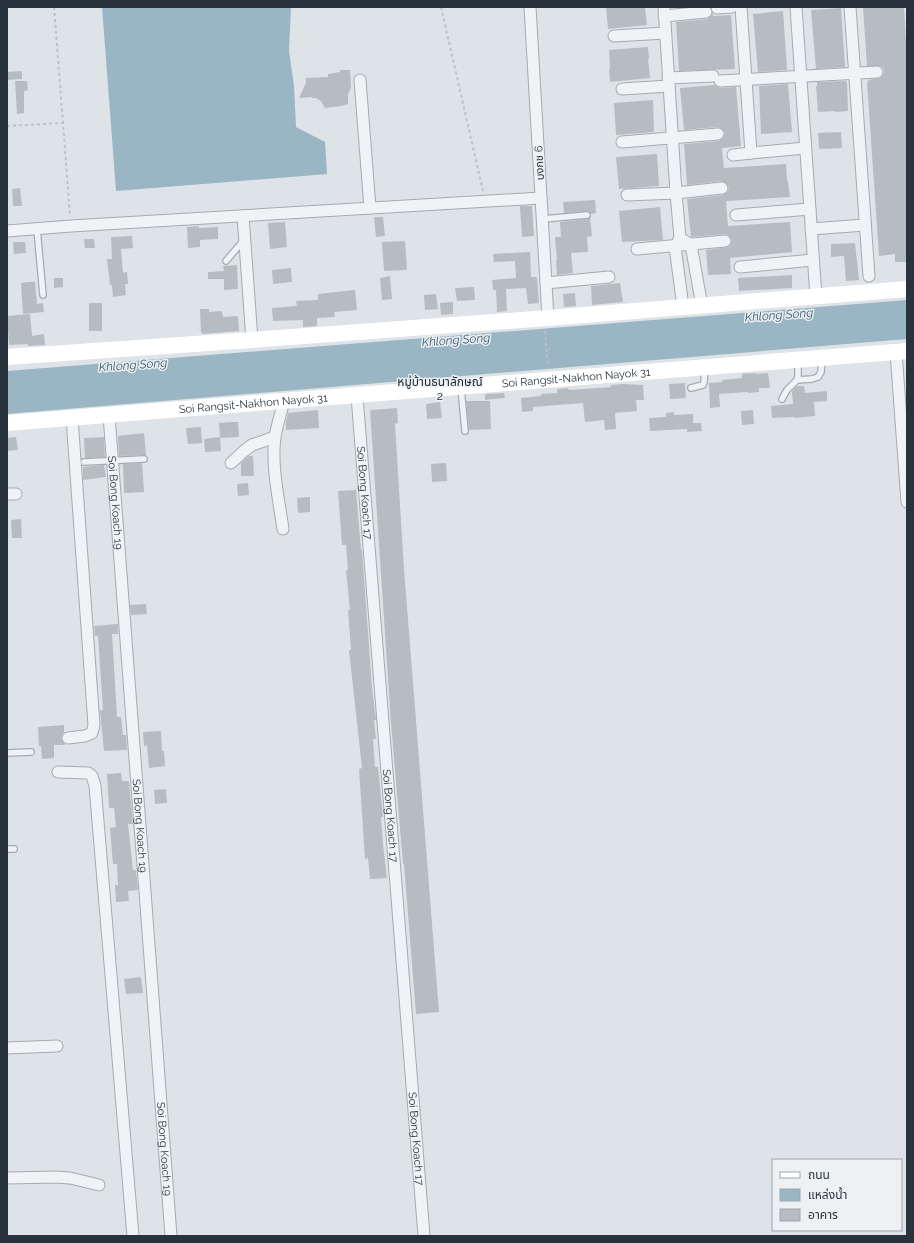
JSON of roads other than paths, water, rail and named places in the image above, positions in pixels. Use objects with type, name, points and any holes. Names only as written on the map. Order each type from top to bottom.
[{"type":"street","name":"บงกช 6","points":[[530,7],[543,219],[547,322]]},
{"type":"street","points":[[683,307],[664,12],[712,10],[732,7]]},
{"type":"street","points":[[741,7],[751,153]]},
{"type":"street","points":[[796,7],[816,297]]},
{"type":"street","points":[[850,7],[869,276]]},
{"type":"street","points":[[614,36],[665,33]]},
{"type":"street","points":[[622,89],[668,82],[717,78],[746,80],[877,72]]},
{"type":"street","points":[[360,80],[370,208]]},
{"type":"street","points":[[622,142],[718,134]]},
{"type":"street","points":[[733,155],[805,148]]},
{"type":"street","points":[[627,195],[676,193],[722,188]]},
{"type":"street","points":[[7,231],[541,198]]},
{"type":"street","points":[[736,215],[810,209]]},
{"type":"street","points":[[243,216],[252,340]]},
{"type":"street","points":[[811,229],[865,225]]},
{"type":"street","points":[[637,250],[678,242],[691,245],[725,241]]},
{"type":"street","points":[[691,245],[702,306]]},
{"type":"street","points":[[740,267],[813,260]]},
{"type":"street","points":[[546,283],[609,277]]},
{"type":"street","points":[[7,357],[547,322],[683,307],[907,289]]},
{"type":"street","points":[[901,352],[907,502]]},
{"type":"street","name":"Soi Rangsit-Nakhon Nayok 31","points":[[7,423],[901,352]]},
{"type":"street","name":"Soi Bong Koach 17","points":[[357,396],[424,1236]]},
{"type":"street","points":[[283,529],[276,477],[275,437],[284,401]]},
{"type":"street","name":"Soi Bong Koach 19","points":[[109,415],[171,1236]]},
{"type":"street","points":[[68,738],[85,736],[92,733],[94,725],[72,418]]},
{"type":"street","points":[[231,463],[252,445],[275,437]]},
{"type":"street","points":[[58,772],[88,773],[92,776],[95,786],[133,1236]]},
{"type":"street","points":[[7,1048],[57,1046]]},
{"type":"street","points":[[7,1178],[63,1177],[99,1185]]},
{"type":"lane","points":[[543,219],[587,215]]},
{"type":"lane","points":[[37,229],[43,295]]},
{"type":"lane","points":[[226,261],[245,239]]},
{"type":"lane","points":[[797,380],[818,377],[821,372],[822,358]]},
{"type":"lane","points":[[782,399],[787,390],[797,380],[798,360]]},
{"type":"lane","points":[[691,388],[703,385],[705,368]]},
{"type":"lane","points":[[461,387],[465,432]]},
{"type":"lane","points":[[84,462],[144,459]]},
{"type":"lane","points":[[7,753],[31,752]]},
{"type":"lane","points":[[7,849],[14,849]]},
{"type":"water","points":[[102,7],[291,7],[289,51],[294,86],[296,127],[325,142],[327,174],[116,191]]},
{"type":"water","name":"Khlong Song","points":[[907,300],[907,339],[7,414],[7,371]]},
{"type":"district","name":"หมู่บ้านธนาลักษณ์ 2","points":[[440,389]]}]
